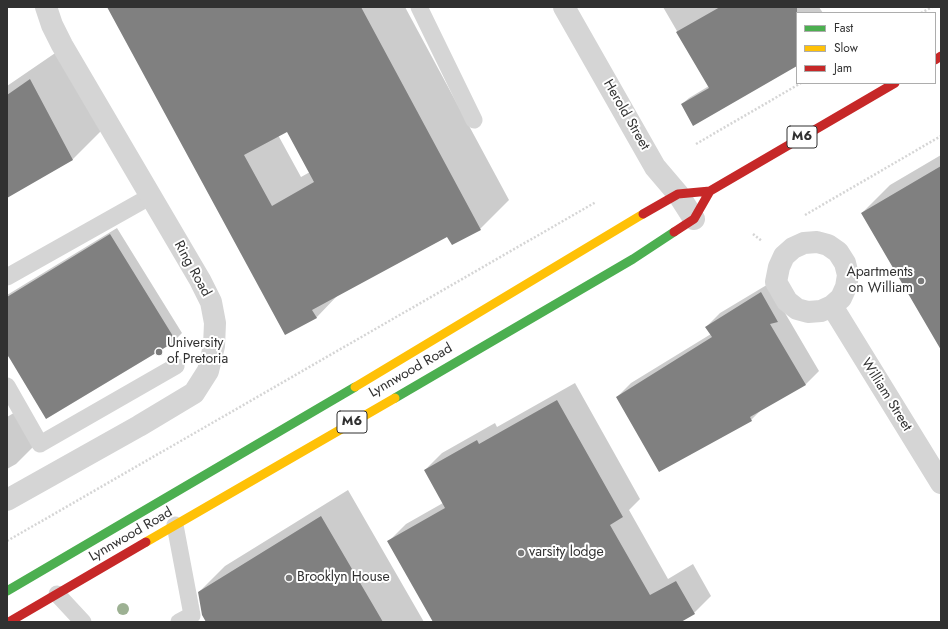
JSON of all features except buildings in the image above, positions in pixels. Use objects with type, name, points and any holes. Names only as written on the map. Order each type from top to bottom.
[{"type":"main road","name":"Lynnwood Road","points":[[7,591],[427,345],[614,230],[678,194],[710,191],[893,84]]},
{"type":"main road","name":"Lynnwood Road","points":[[9,622],[633,259],[694,219],[710,191]]},
{"type":"street","name":"Ring Road","points":[[7,500],[139,426],[194,392],[208,371],[214,346],[215,323],[211,302],[200,280],[62,45],[52,25],[46,7]]},
{"type":"street","name":"Herold Street","points":[[564,7],[655,167],[678,194],[694,219]]},
{"type":"street","name":"William Street","points":[[832,306],[941,483]]},
{"type":"lane","points":[[419,7],[474,120]]},
{"type":"lane","points":[[7,277],[151,196]]},
{"type":"lane","points":[[7,386],[40,444],[176,366]]},
{"type":"lane","points":[[175,525],[186,618]]},
{"type":"lane","points":[[57,594],[83,622]]},
{"type":"path","points":[[923,12],[932,7]]},
{"type":"path","points":[[696,144],[799,84]]},
{"type":"path","points":[[803,216],[941,136]]},
{"type":"path","points":[[7,541],[596,202]]},
{"type":"path","points":[[762,241],[769,237]]},
{"type":"traffic: fast","points":[[395,398],[633,259],[674,232]]},
{"type":"traffic: fast","points":[[7,591],[355,387]]},
{"type":"traffic: slow","points":[[355,387],[643,214]]},
{"type":"traffic: slow","points":[[146,542],[395,398]]},
{"type":"traffic: jam","points":[[936,59],[941,56]]},
{"type":"traffic: jam","points":[[643,214],[678,194],[710,191],[893,84]]},
{"type":"traffic: jam","points":[[674,232],[694,219],[710,191]]},
{"type":"traffic: jam","points":[[9,622],[146,542]]},
{"type":"place","name":"Apartments on William","points":[[921,281]]},
{"type":"place","name":"University of Pretoria","points":[[159,352]]},
{"type":"place","name":"varsity lodge","points":[[521,553]]},
{"type":"place","name":"Brooklyn House","points":[[289,578]]}]
